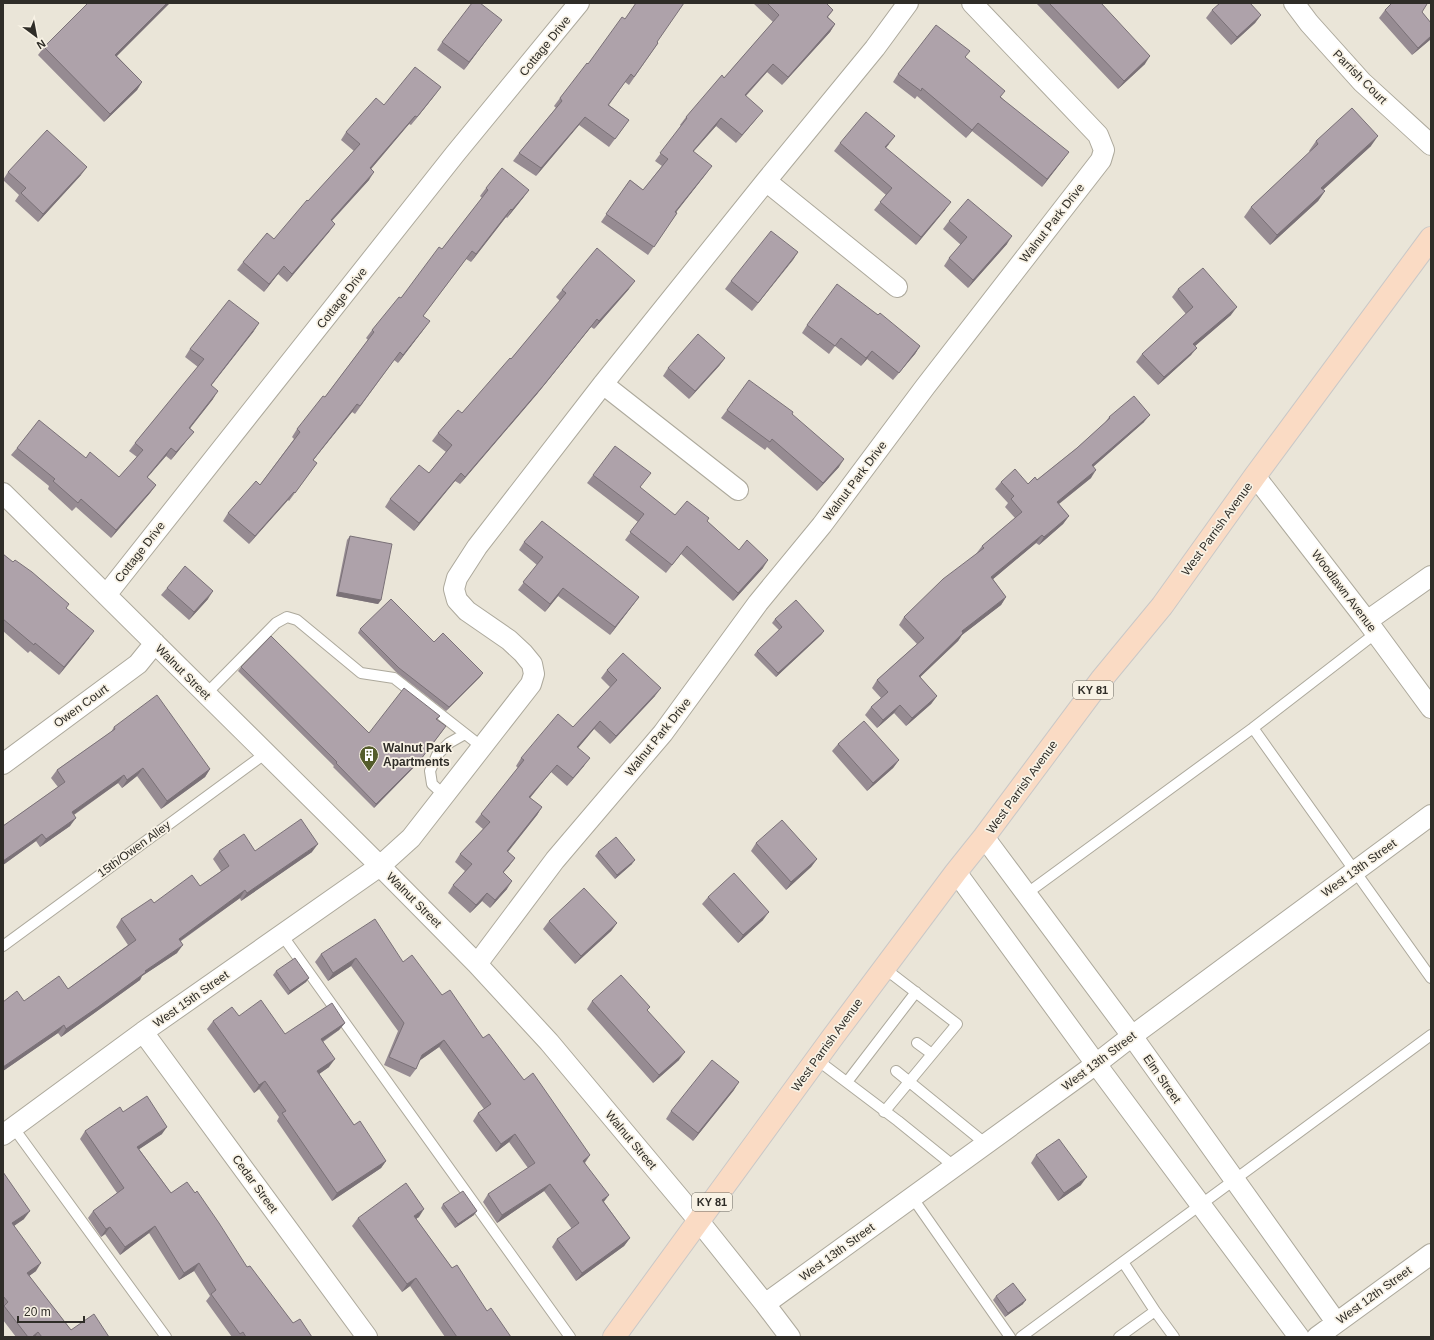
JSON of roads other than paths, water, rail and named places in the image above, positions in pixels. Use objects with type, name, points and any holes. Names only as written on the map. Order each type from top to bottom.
[{"type":"main road","name":"West Parrish Avenue","points":[[614,1337],[816,1059],[1101,680],[1162,606],[1255,476],[1431,238]]},
{"type":"street","name":"Cottage Drive","points":[[106,595],[445,167],[579,3]]},
{"type":"street","points":[[380,866],[411,838],[531,684],[534,674],[532,664],[523,653],[509,640],[467,612],[457,600],[454,589],[457,578],[477,547],[603,384],[875,48],[908,3]]},
{"type":"street","name":"Walnut Park Drive","points":[[478,964],[555,860],[663,733],[758,603],[822,525],[925,387],[1101,160],[1104,150],[1098,135],[972,3]]},
{"type":"street","name":"Parrish Court","points":[[1294,3],[1309,23],[1362,82],[1431,145]]},
{"type":"street","points":[[766,181],[897,287]]},
{"type":"street","points":[[603,384],[738,490]]},
{"type":"street","name":"Woodlawn Avenue","points":[[1255,476],[1372,627],[1431,708]]},
{"type":"street","name":"Walnut Street","points":[[3,493],[478,964],[549,1042],[698,1220],[790,1337]]},
{"type":"street","points":[[1372,627],[1431,576]]},
{"type":"street","name":"Owen Court","points":[[3,764],[138,664],[155,643]]},
{"type":"street","name":"West 13th Street","points":[[765,1304],[1096,1064],[1431,815]]},
{"type":"street","name":"Elm Street","points":[[984,837],[1132,1036],[1234,1181],[1328,1332]]},
{"type":"street","name":"West 15th Street","points":[[8,1131],[143,1032],[380,866]]},
{"type":"street","points":[[956,872],[1096,1064],[1299,1337]]},
{"type":"street","name":"Cedar Street","points":[[143,1032],[367,1337]]},
{"type":"street","name":"West 12th Street","points":[[1328,1332],[1431,1254]]},
{"type":"lane","points":[[206,694],[276,623],[287,617],[297,620],[361,673],[394,678],[482,747]]},
{"type":"lane","points":[[1026,894],[1252,728],[1372,627]]},
{"type":"lane","points":[[1252,728],[1431,978]]},
{"type":"lane","points":[[444,795],[432,784],[430,771],[437,755],[449,742],[465,734]]},
{"type":"lane","name":"15th/Owen Alley","points":[[3,946],[266,753]]},
{"type":"lane","points":[[282,935],[570,1337]]},
{"type":"lane","points":[[884,968],[957,1024],[884,1112]]},
{"type":"lane","points":[[847,1082],[873,1054],[895,1026],[916,992]]},
{"type":"lane","points":[[1021,1337],[1431,1035]]},
{"type":"lane","points":[[917,1043],[932,1054]]},
{"type":"lane","points":[[816,1059],[954,1167]]},
{"type":"lane","points":[[896,1071],[986,1144]]},
{"type":"lane","points":[[8,1131],[166,1337]]},
{"type":"lane","points":[[912,1198],[1010,1337]]},
{"type":"lane","points":[[1123,1262],[1174,1337]]},
{"type":"lane","points":[[1119,1337],[1156,1311]]},
{"type":"place","name":"Walnut Park Apartments","points":[[369,772]]}]
